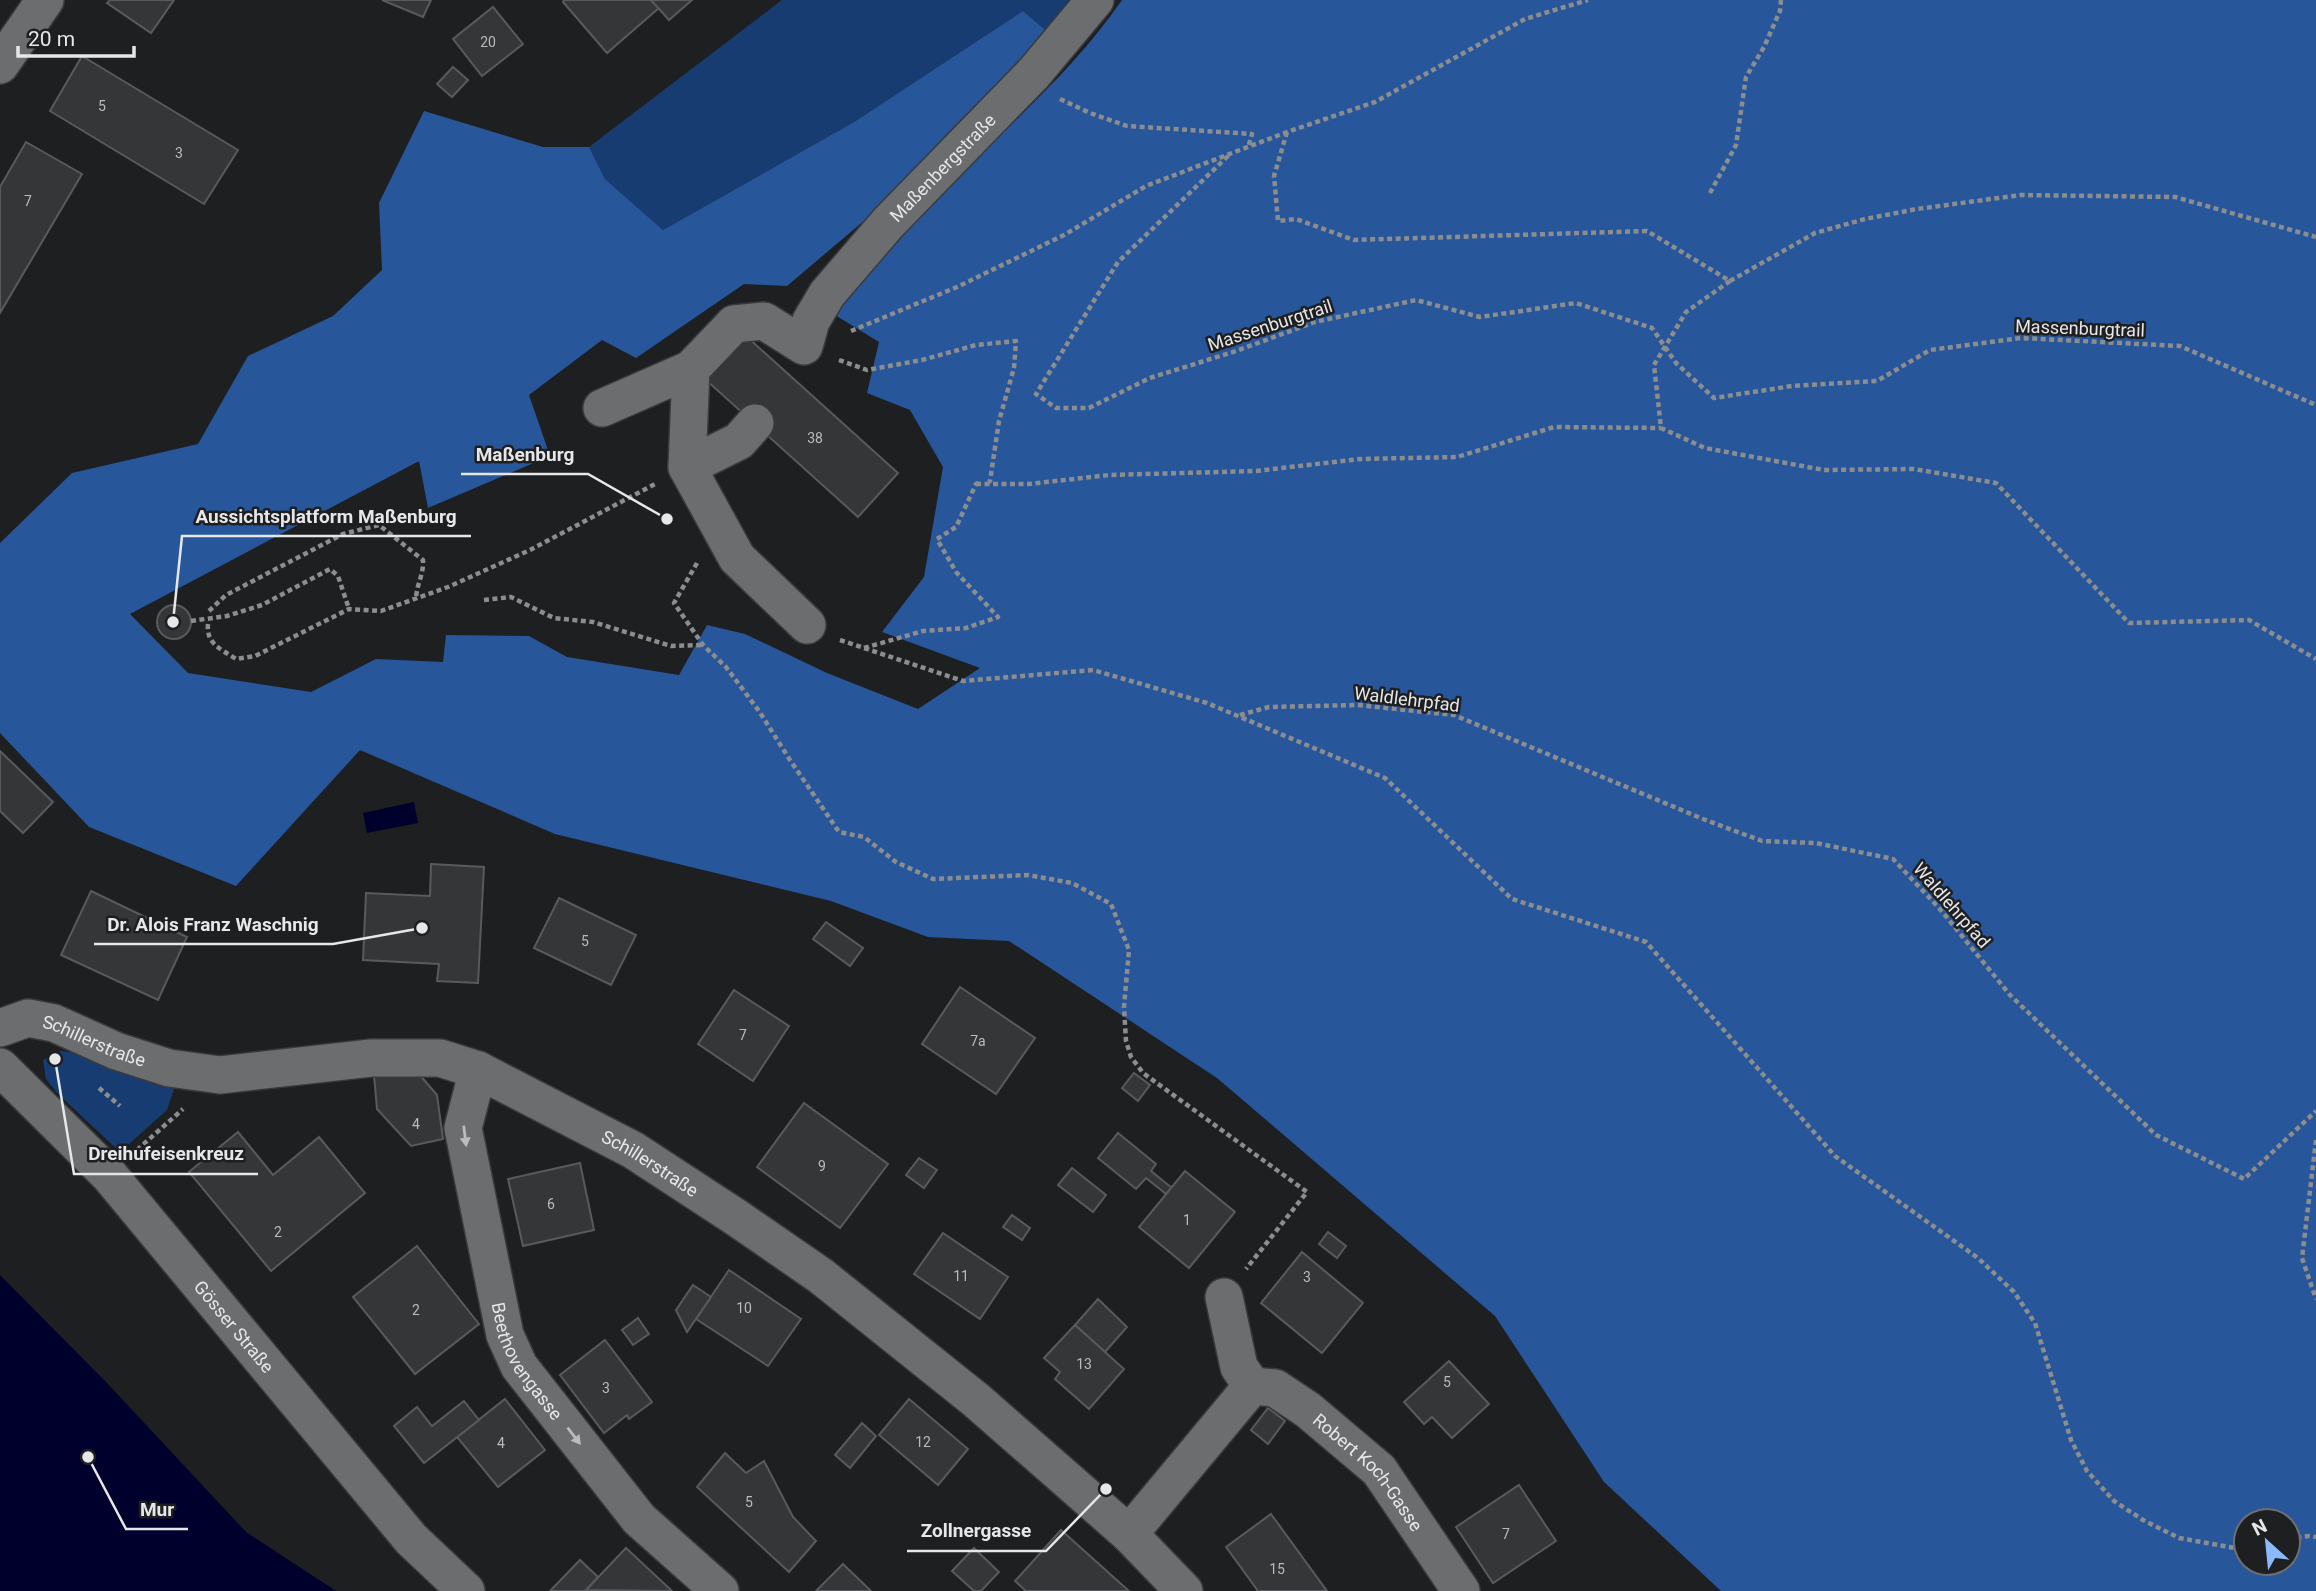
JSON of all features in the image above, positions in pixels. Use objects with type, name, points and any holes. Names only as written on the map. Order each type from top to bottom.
[{"type":"street","points":[[0,65],[45,0]]},
{"type":"street","name":"Maßenbergstraße","points":[[806,348],[811,321],[836,284],[888,223],[1034,73],[1095,0]]},
{"type":"street","points":[[602,408],[691,369],[734,324],[764,321],[806,348]]},
{"type":"street","points":[[691,369],[687,467],[737,558],[807,625]]},
{"type":"street","points":[[687,467],[739,441],[755,423]]},
{"type":"street","name":"Schillerstraße","points":[[0,1028],[28,1018],[54,1023],[143,1060],[169,1068],[220,1075],[371,1058],[440,1058],[478,1070],[633,1150],[821,1276],[976,1400],[1129,1534],[1185,1591]]},
{"type":"street","name":"Gösser Straße","points":[[0,1067],[109,1175],[411,1539],[466,1591]]},
{"type":"street","name":"Beethovengasse","points":[[478,1070],[463,1128],[505,1335],[519,1366],[639,1520],[720,1591]]},
{"type":"street","points":[[1129,1534],[1252,1386],[1239,1367],[1224,1297]]},
{"type":"street","name":"Robert Koch-Gasse","points":[[1252,1386],[1275,1388],[1308,1410],[1379,1470],[1461,1591]]},
{"type":"path","points":[[806,348],[957,287],[1064,235],[1146,186],[1287,132],[1375,102],[1525,19],[1588,0]]},
{"type":"path","points":[[1710,193],[1736,145],[1746,77],[1764,47],[1780,11],[1781,0]]},
{"type":"path","points":[[1034,73],[1048,93],[1090,113],[1127,126],[1252,134],[1248,149]]},
{"type":"path","points":[[1287,132],[1274,176],[1278,221],[1297,219],[1354,240],[1647,231],[1730,281]]},
{"type":"path","name":"Massenburgtrail","points":[[1228,156],[1118,262],[1036,394],[1056,408],[1089,408],[1150,378],[1315,322],[1416,300],[1480,317],[1576,303],[1652,328],[1676,363],[1714,398],[1792,386],[1877,381],[1930,350],[2021,338],[2180,346],[2316,405]]},
{"type":"path","points":[[1661,428],[1654,365],[1686,312],[1730,281],[1815,233],[1865,219],[1917,209],[2021,195],[2175,197],[2316,237]]},
{"type":"path","points":[[806,348],[867,370],[922,360],[976,345],[1016,341],[1014,368],[999,421],[990,481],[976,484]]},
{"type":"path","points":[[976,484],[1030,484],[1109,475],[1256,471],[1360,459],[1457,457],[1554,427],[1661,428],[1705,449],[1824,470],[1914,469],[1996,483],[2129,623],[2249,620],[2316,659]]},
{"type":"path","points":[[208,624],[207,632],[211,642],[236,660],[255,656],[349,609],[381,611],[448,587],[530,550],[687,467]]},
{"type":"path","points":[[863,648],[923,631],[966,628],[998,617],[957,572],[937,539],[956,527],[976,484]]},
{"type":"path","points":[[209,611],[226,595],[343,534],[379,525],[423,559],[424,572],[417,582],[416,598]]},
{"type":"path","points":[[722,530],[695,566],[674,603],[703,645],[726,667],[760,711],[839,832],[864,837],[896,862],[933,879],[1028,875],[1072,883],[1111,905],[1129,950],[1124,1007],[1126,1041],[1131,1058],[1143,1073],[1307,1192],[1224,1297]]},
{"type":"path","points":[[191,621],[227,616],[262,605],[330,569],[338,576],[349,609]]},
{"type":"path","points":[[484,600],[511,597],[554,618],[593,622],[671,646],[703,645]]},
{"type":"path","points":[[807,625],[863,648],[963,681],[1093,670],[1207,703],[1385,778],[1512,899],[1646,942],[1835,1156],[1978,1258],[2014,1292],[2035,1323],[2071,1440],[2087,1471],[2114,1501],[2143,1520],[2179,1538],[2232,1547]]},
{"type":"path","name":"Waldlehrpfad","points":[[1239,716],[1269,707],[1358,705],[1454,715],[1762,841],[1815,843],[1893,859],[1940,909],[2010,995],[2156,1135],[2244,1178],[2316,1111]]},
{"type":"path","points":[[132,1154],[220,1075]]},
{"type":"path","points":[[94,1083],[120,1106]]},
{"type":"path","points":[[2316,1140],[2302,1258],[2316,1298]]},
{"type":"shaded area","points":[[782,0],[1074,0],[1049,33],[1023,11],[854,122],[663,230],[605,179],[589,147]]},
{"type":"shaded area","points":[[1122,0],[2316,0],[2316,1591],[1721,1591],[1604,1482],[1495,1316],[1217,1078],[1009,941],[928,937],[831,901],[555,834],[360,750],[236,886],[89,827],[0,733],[0,543],[72,473],[198,444],[248,356],[333,316],[382,270],[379,203],[424,111],[543,147],[589,147],[605,179],[663,230],[854,122],[1023,11],[1049,33],[885,203],[787,286],[744,284],[636,358],[602,340],[529,395],[550,456],[428,508],[419,461],[130,614],[188,673],[311,692],[376,659],[443,662],[446,635],[529,636],[567,657],[679,675],[707,625],[745,634],[827,673],[918,709],[980,668],[882,632],[924,577],[943,467],[910,410],[867,393],[879,342],[835,315],[874,257],[1068,67]]},
{"type":"shaded area","points":[[414,802],[418,823],[367,833],[363,813]]},
{"type":"shaded area","points":[[60,1051],[105,1060],[174,1089],[167,1110],[120,1152],[57,1093],[46,1079],[43,1060]]},
{"type":"shaded area","points":[[0,1275],[106,1382],[246,1532],[336,1591],[0,1591]]},
{"type":"building","points":[[110,0],[174,0],[151,33],[107,3]]},
{"type":"building","points":[[382,0],[431,0],[423,17]]},
{"type":"building","points":[[564,0],[651,0],[659,8],[607,53]]},
{"type":"building","points":[[651,0],[692,0],[669,20]]},
{"type":"building","points":[[493,7],[523,44],[482,76],[453,39]]},
{"type":"building","points":[[82,56],[238,150],[204,204],[50,111]]},
{"type":"building","points":[[453,67],[468,80],[452,97],[437,84]]},
{"type":"building","points":[[26,142],[82,174],[0,313],[0,187]]},
{"type":"building","points":[[746,336],[898,473],[858,517],[706,380]]},
{"type":"building","points":[[174,605],[186,610],[191,622],[186,634],[174,639],[162,634],[157,622],[162,610]]},
{"type":"building","points":[[0,751],[53,802],[23,833],[0,811]]},
{"type":"building","points":[[431,864],[484,867],[478,983],[437,981],[439,964],[363,960],[366,893],[430,896]]},
{"type":"building","points":[[91,891],[187,937],[158,1000],[61,955]]},
{"type":"building","points":[[559,898],[636,935],[611,985],[534,948]]},
{"type":"building","points":[[826,922],[863,948],[850,966],[813,939]]},
{"type":"building","points":[[960,987],[1035,1038],[996,1094],[922,1044]]},
{"type":"building","points":[[734,990],[789,1026],[753,1081],[698,1044]]},
{"type":"building","points":[[1134,1073],[1150,1085],[1138,1101],[1122,1088]]},
{"type":"building","points":[[419,1074],[437,1095],[443,1139],[411,1146],[377,1109],[374,1075]]},
{"type":"building","points":[[804,1103],[888,1164],[840,1228],[757,1167]]},
{"type":"building","points":[[238,1132],[273,1175],[319,1137],[365,1193],[271,1271],[189,1172]]},
{"type":"building","points":[[1118,1133],[1156,1164],[1151,1171],[1172,1188],[1166,1194],[1146,1178],[1136,1189],[1098,1158]]},
{"type":"building","points":[[919,1158],[937,1170],[924,1188],[906,1175]]},
{"type":"building","points":[[580,1163],[594,1230],[523,1246],[508,1179]]},
{"type":"building","points":[[1072,1168],[1106,1195],[1093,1212],[1058,1185]]},
{"type":"building","points":[[1185,1171],[1235,1212],[1189,1268],[1139,1227]]},
{"type":"building","points":[[1012,1215],[1030,1228],[1022,1240],[1003,1227]]},
{"type":"building","points":[[1328,1232],[1346,1246],[1337,1258],[1319,1244]]},
{"type":"building","points":[[943,1233],[1008,1277],[980,1319],[914,1274]]},
{"type":"building","points":[[417,1246],[479,1324],[415,1374],[353,1297]]},
{"type":"building","points":[[1302,1252],[1363,1303],[1322,1353],[1261,1303]]},
{"type":"building","points":[[729,1270],[801,1319],[768,1366],[696,1319]]},
{"type":"building","points":[[693,1285],[711,1297],[687,1332],[676,1310]]},
{"type":"building","points":[[1098,1299],[1127,1327],[1105,1352],[1075,1325]]},
{"type":"building","points":[[638,1318],[649,1334],[633,1345],[622,1330]]},
{"type":"building","points":[[1075,1325],[1124,1369],[1089,1409],[1055,1379],[1060,1372],[1044,1358]]},
{"type":"building","points":[[605,1340],[652,1402],[629,1419],[627,1415],[604,1433],[560,1375]]},
{"type":"building","points":[[1449,1361],[1489,1404],[1452,1438],[1432,1417],[1424,1424],[1404,1402]]},
{"type":"building","points":[[505,1399],[545,1450],[498,1487],[457,1437]]},
{"type":"building","points":[[909,1399],[968,1449],[938,1485],[879,1435]]},
{"type":"building","points":[[464,1401],[479,1420],[424,1463],[394,1426],[417,1407],[432,1426]]},
{"type":"building","points":[[1268,1408],[1285,1421],[1268,1444],[1251,1430]]},
{"type":"building","points":[[862,1423],[876,1436],[850,1468],[835,1455]]},
{"type":"building","points":[[725,1453],[746,1473],[764,1461],[793,1517],[816,1541],[789,1572],[697,1487]]},
{"type":"building","points":[[1519,1485],[1556,1541],[1493,1583],[1456,1527]]},
{"type":"building","points":[[1271,1514],[1327,1591],[1258,1591],[1226,1547]]},
{"type":"building","points":[[1061,1530],[1129,1591],[1026,1591],[1015,1581]]},
{"type":"building","points":[[626,1548],[672,1591],[586,1590]]},
{"type":"building","points":[[974,1548],[999,1572],[981,1591],[974,1591],[952,1571]]},
{"type":"building","points":[[580,1560],[598,1577],[585,1591],[550,1591]]},
{"type":"building","points":[[843,1564],[871,1591],[816,1591]]},
{"type":"place","name":"Maßenburg","points":[[667,519]]},
{"type":"place","name":"Aussichtsplatform Maßenburg","points":[[173,622]]},
{"type":"place","name":"Dr. Alois Franz Waschnig","points":[[422,928]]},
{"type":"place","name":"Dreihufeisenkreuz","points":[[55,1059]]},
{"type":"place","name":"Mur","points":[[88,1457]]},
{"type":"place","name":"Zollnergasse","points":[[1106,1489]]}]
